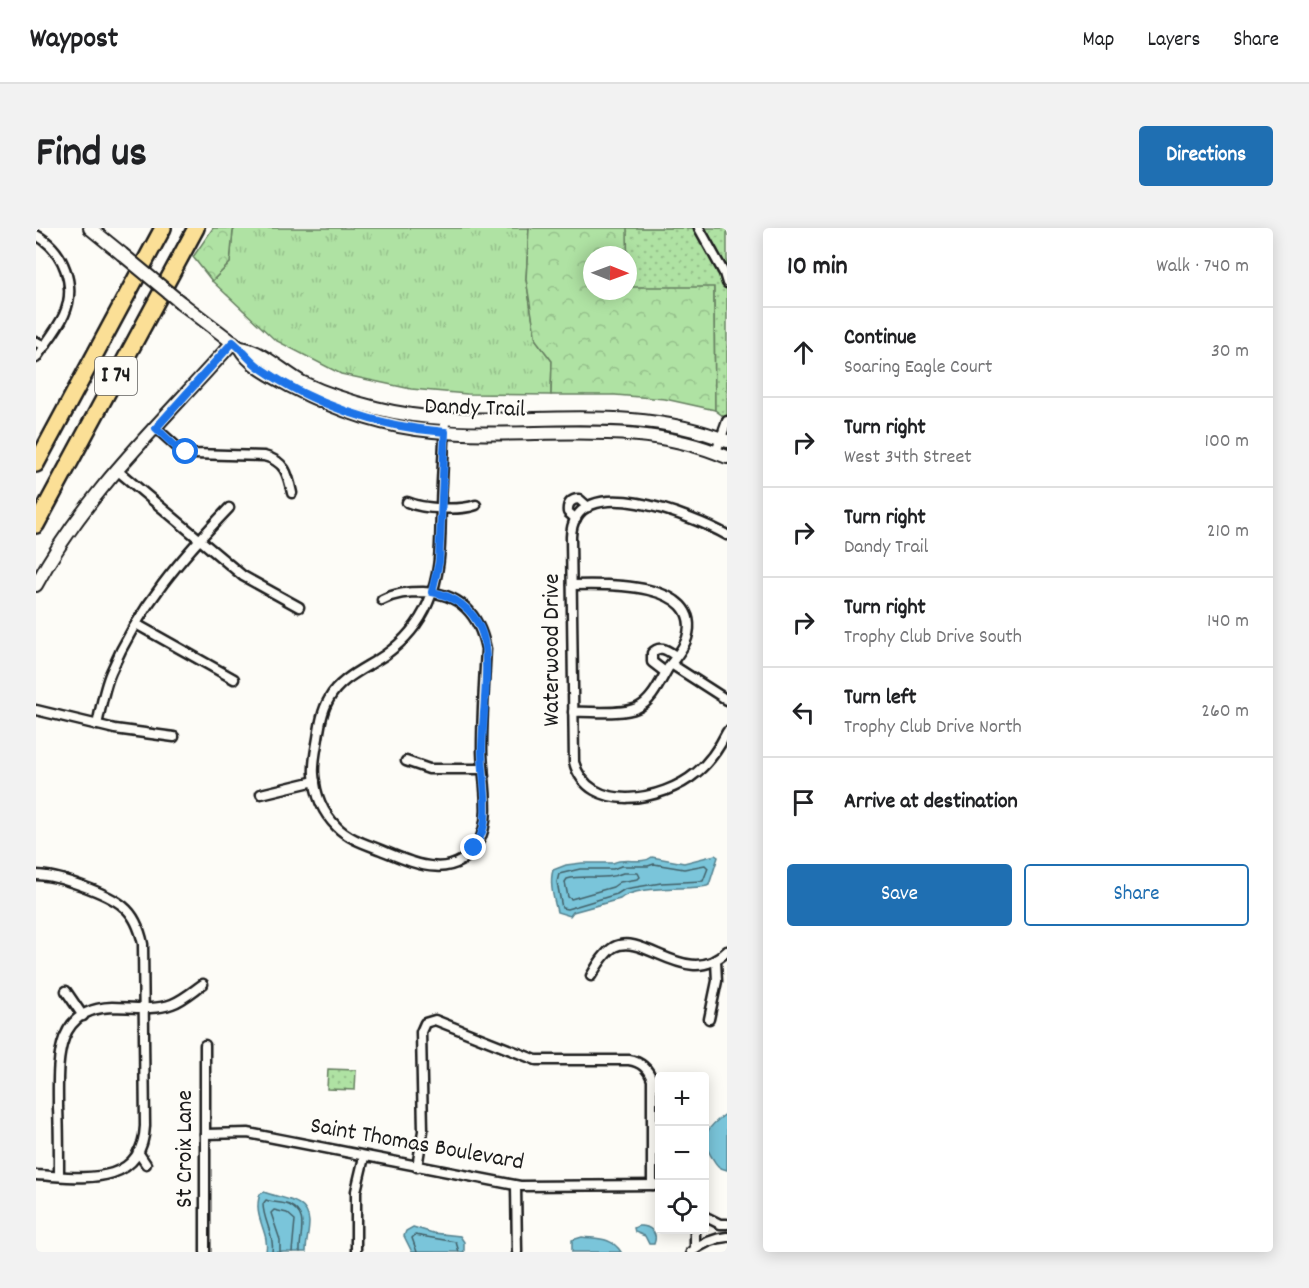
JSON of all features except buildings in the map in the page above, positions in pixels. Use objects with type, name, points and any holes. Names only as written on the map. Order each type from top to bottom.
[{"type":"highway","name":"I 74","points":[[36,464],[163,228]]},
{"type":"highway","name":"I 74","points":[[36,525],[196,228]]},
{"type":"main road","name":"Dandy Trail","points":[[90,228],[236,345],[248,348],[303,382],[340,398],[445,426],[638,433],[669,438],[721,454]]},
{"type":"main road","points":[[36,585],[52,555],[73,524],[156,428],[236,345]]},
{"type":"main road","name":"Dandy Trail","points":[[445,426],[632,418],[677,425],[724,440]]},
{"type":"street","points":[[699,228],[724,273],[727,283]]},
{"type":"street","points":[[36,235],[58,254],[66,269],[69,286],[69,299],[64,316],[40,344],[36,358]]},
{"type":"street","points":[[721,454],[727,421]]},
{"type":"street","points":[[382,600],[403,592],[432,592],[450,597],[464,606],[477,622],[484,638],[486,650],[483,770],[485,820],[478,843],[469,854],[455,863],[438,867],[424,866],[359,841],[343,832],[325,810],[319,798],[314,763],[321,720],[330,697],[346,679],[399,643],[418,621],[432,592],[439,562],[445,426]]},
{"type":"street","points":[[156,428],[177,447],[193,454],[264,456],[275,459],[288,473],[292,493]]},
{"type":"street","points":[[118,471],[243,576],[299,607]]},
{"type":"street","name":"Waterwood Drive","points":[[727,535],[698,520],[655,506],[607,501],[582,513],[571,533],[574,762],[580,778],[587,786],[601,794],[613,797],[643,796],[663,792],[679,785],[701,769],[713,756],[727,732]]},
{"type":"street","points":[[407,502],[418,506],[462,508],[476,505]]},
{"type":"street","points":[[97,725],[110,675],[136,624],[166,578],[229,508]]},
{"type":"street","points":[[572,585],[632,586],[656,592],[675,601],[686,614],[689,627],[685,644],[649,699],[639,708],[629,711],[573,712]]},
{"type":"street","points":[[136,624],[234,680]]},
{"type":"street","points":[[666,672],[652,662],[653,651],[662,648],[673,660],[727,700]]},
{"type":"street","points":[[36,710],[97,725],[174,737]]},
{"type":"street","points":[[406,761],[429,769],[483,770]]},
{"type":"street","points":[[261,795],[315,781]]},
{"type":"street","points":[[36,874],[61,878],[112,898],[126,909],[137,923],[142,940],[144,1007],[144,1132],[138,1152],[125,1167],[106,1176],[92,1178],[36,1175]]},
{"type":"street","points":[[591,976],[609,951],[616,946],[635,945],[662,957],[700,964],[716,961],[727,951]]},
{"type":"street","points":[[709,1019],[717,981],[716,961]]},
{"type":"street","points":[[59,1176],[58,1059],[65,1035],[83,1016],[106,1008],[161,1007],[174,1003],[203,984]]},
{"type":"street","points":[[66,991],[83,1016]]},
{"type":"street","points":[[417,1167],[423,1131],[421,1032],[427,1022],[438,1020],[536,1060],[633,1060],[646,1068],[652,1084],[656,1180]]},
{"type":"street","name":"St Croix Lane","points":[[205,1045],[205,1252]]},
{"type":"street","name":"Saint Thomas Boulevard","points":[[205,1134],[248,1133],[516,1186],[655,1185]]},
{"type":"street","points":[[138,1152],[146,1164]]},
{"type":"street","points":[[356,1252],[356,1191],[364,1157]]},
{"type":"street","points":[[516,1186],[517,1252]]},
{"type":"street","points":[[695,1234],[693,1250],[724,1238],[724,1224],[709,1218]]},
{"type":"green space","points":[[213,228],[235,228],[230,263],[212,281],[193,257]]},
{"type":"green space","points":[[235,228],[529,228],[526,279],[536,340],[552,361],[551,395],[467,394],[411,389],[341,374],[275,340],[212,281],[230,263]]},
{"type":"green space","points":[[529,228],[681,228],[714,287],[715,410],[665,399],[615,395],[551,395],[552,361],[536,340],[526,279]]},
{"type":"green space","points":[[627,228],[727,228],[727,419],[715,410],[714,287],[637,287],[637,246],[627,246]]},
{"type":"green space","points":[[328,1069],[356,1070],[355,1090],[327,1089]]},
{"type":"water","points":[[715,855],[718,857],[707,886],[637,892],[573,912],[570,916],[557,912],[552,891],[552,875],[553,870],[566,865],[613,863],[652,857],[684,863]]},
{"type":"water","points":[[727,1113],[727,1170],[720,1167],[709,1152],[709,1130]]},
{"type":"water","points":[[264,1192],[292,1201],[304,1208],[309,1222],[306,1252],[266,1252],[266,1238],[258,1210],[260,1194]]},
{"type":"water","points":[[638,1226],[652,1230],[655,1236],[654,1244],[649,1244],[645,1236],[635,1232],[634,1228]]},
{"type":"water","points":[[413,1227],[433,1233],[460,1236],[464,1242],[464,1252],[412,1252],[404,1236],[406,1231]]},
{"type":"water","points":[[582,1237],[609,1241],[621,1252],[572,1252],[572,1240]]},
{"type":"route","points":[[186,452],[174,445],[156,428],[233,342],[240,348],[243,355],[258,366],[288,385],[327,404],[393,425],[445,432],[439,562],[432,592],[450,597],[468,610],[481,629],[486,650],[482,749],[485,820],[481,837],[474,848]]}]
